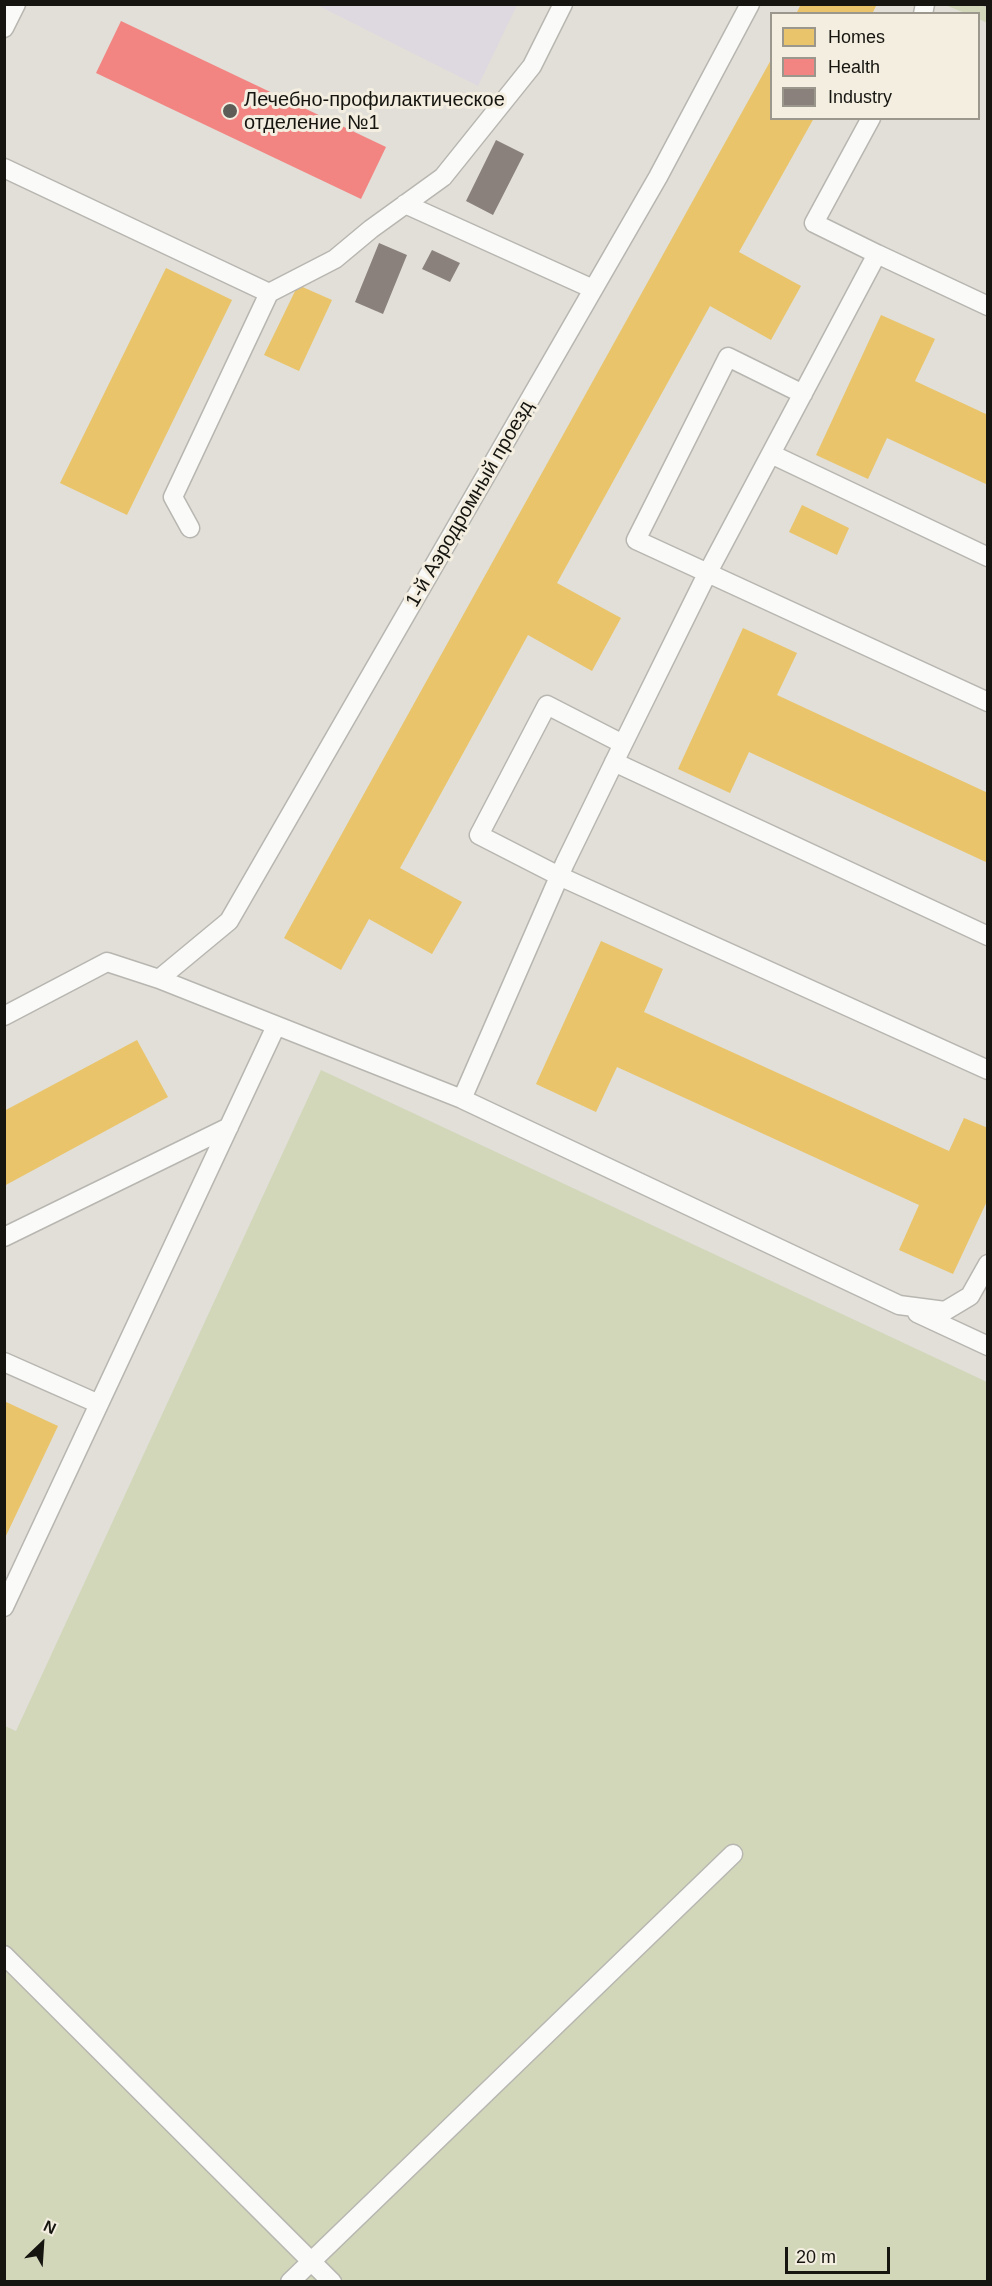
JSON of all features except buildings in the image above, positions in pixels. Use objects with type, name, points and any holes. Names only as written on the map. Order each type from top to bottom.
[{"type":"lane","points":[[4,28],[16,4]]},
{"type":"lane","points":[[190,528],[173,497],[269,293],[335,259],[443,177],[532,66],[563,4]]},
{"type":"lane","name":"1-й Аэродромный проезд","points":[[159,979],[229,921],[658,177],[750,4]]},
{"type":"lane","points":[[870,120],[814,223],[987,306]]},
{"type":"lane","points":[[4,168],[269,293]]},
{"type":"lane","points":[[405,204],[593,289]]},
{"type":"lane","points":[[462,1099],[559,876],[614,762],[707,573],[877,254]]},
{"type":"lane","points":[[803,394],[728,357],[636,540],[987,702]]},
{"type":"lane","points":[[771,454],[987,557]]},
{"type":"lane","points":[[623,744],[547,705],[479,835],[559,876],[987,1070]]},
{"type":"lane","points":[[614,762],[987,936]]},
{"type":"lane","points":[[4,1016],[107,962],[159,979],[462,1099],[987,1346]]},
{"type":"lane","points":[[4,1607],[276,1026]]},
{"type":"lane","points":[[4,1237],[229,1127]]},
{"type":"lane","points":[[898,1305],[945,1311],[970,1296],[987,1264]]},
{"type":"lane","points":[[4,1362],[99,1404]]},
{"type":"lane","points":[[290,2282],[310,2260],[733,1854]]},
{"type":"lane","points":[[4,1955],[332,2282]]},
{"type":"shaded area","points":[[317,5],[517,5],[478,86]]},
{"type":"green space","points":[[945,5],[987,5],[987,23],[980,20],[980,12],[962,12]]},
{"type":"green space","points":[[321,1070],[987,1382],[987,2281],[5,2282],[5,1726],[16,1731]]},
{"type":"place","name":"Лечебно-профилактическое отделение №1","points":[[230,111]]}]
